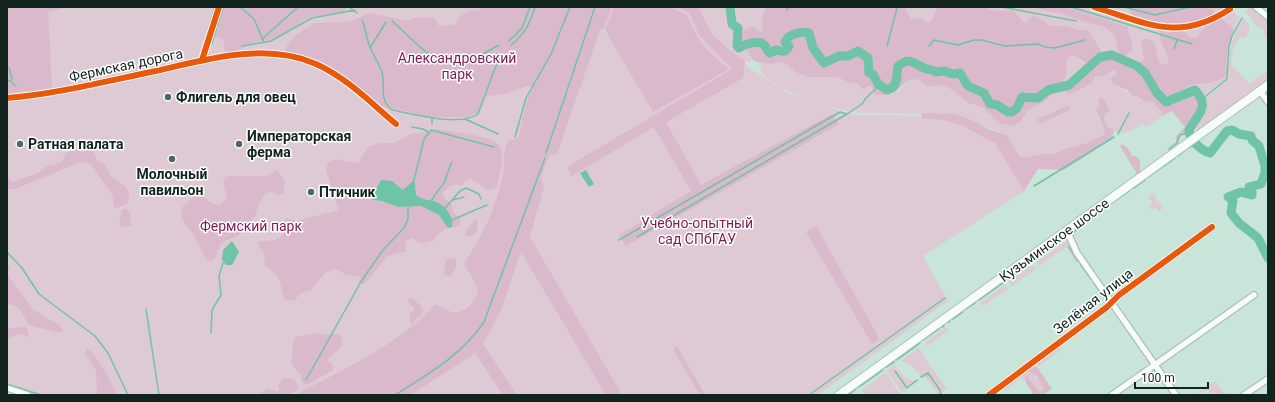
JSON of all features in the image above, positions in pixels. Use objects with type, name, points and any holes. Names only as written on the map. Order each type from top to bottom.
[{"type":"main road","name":"Кузьминское шоссе","points":[[839,395],[1268,85]]},
{"type":"street","points":[[1256,7],[1268,17]]},
{"type":"street","name":"Фермская дорога","points":[[7,98],[73,88],[221,57],[248,54],[276,54],[302,59],[334,73],[396,124]]},
{"type":"street","points":[[1260,91],[1268,102]]},
{"type":"street","name":"Зелёная улица","points":[[989,395],[1112,303],[1119,294],[1212,227]]},
{"type":"street","points":[[1067,231],[1077,253],[1176,395]]},
{"type":"street","points":[[1115,394],[1155,364],[1254,295]]},
{"type":"street","points":[[1244,395],[1268,379]]},
{"type":"street","points":[[7,388],[28,395]]},
{"type":"green space","points":[[7,7],[766,7],[763,21],[763,31],[760,32],[754,27],[743,45],[752,60],[749,62],[745,61],[745,65],[787,93],[844,112],[858,115],[945,116],[995,140],[1024,191],[923,256],[948,301],[818,395],[36,395],[7,385],[7,101],[69,91],[237,57],[264,56],[285,58],[310,64],[341,76],[280,52],[174,64],[44,92],[43,90],[40,90],[41,92],[7,96]]},
{"type":"green space","points":[[7,7],[67,7],[48,12],[52,88],[7,94]]},
{"type":"green space","points":[[220,7],[347,8],[343,12],[310,17],[276,38],[248,44],[236,52],[227,54],[224,49],[224,42],[213,34]]},
{"type":"green space","name":"Александровский парк","points":[[481,7],[612,7],[604,28],[600,30],[557,154],[549,155],[541,179],[544,186],[530,237],[622,395],[606,395],[521,252],[501,310],[483,344],[517,395],[503,395],[475,353],[411,395],[295,395],[351,366],[389,344],[422,318],[435,304],[453,312],[458,312],[466,309],[473,302],[478,289],[464,263],[483,231],[493,208],[503,173],[506,146],[510,140],[517,139],[519,136],[526,103],[533,87],[527,86],[505,94],[487,96],[478,113],[466,117],[431,117],[377,105],[341,76],[283,53],[297,34],[314,23],[349,22],[369,13],[407,21],[413,18],[433,17],[439,26],[454,25],[459,17],[468,11],[478,11]]},
{"type":"green space","points":[[614,7],[669,7],[687,15],[699,40],[729,69],[653,112],[605,30]]},
{"type":"green space","points":[[676,7],[698,7],[713,35],[728,49],[745,61],[743,78],[666,122],[701,185],[832,114],[839,124],[626,246],[619,235],[691,191],[654,127],[572,176],[567,167],[732,69],[699,35],[690,13]]},
{"type":"green space","points":[[766,7],[904,7],[911,19],[922,18],[926,23],[932,20],[938,7],[984,7],[995,11],[1013,10],[1024,23],[1034,15],[1051,26],[1067,26],[1078,30],[1088,30],[1101,51],[1087,64],[1074,55],[1068,58],[1065,79],[1062,83],[1045,101],[1028,111],[1016,125],[1013,126],[1001,124],[982,107],[969,103],[949,88],[939,85],[927,87],[919,80],[911,79],[896,92],[875,95],[871,85],[863,89],[856,83],[850,83],[837,77],[809,77],[795,72],[787,64],[782,62],[771,64],[754,61],[743,44],[742,34],[749,27],[754,27],[760,32],[763,31],[762,16]]},
{"type":"green space","points":[[782,7],[1229,7],[1240,18],[1230,41],[1227,78],[1203,97],[1195,88],[1168,100],[1190,85],[1209,83],[1168,69],[1143,53],[1144,59],[1141,64],[1122,58],[1126,56],[1116,42],[1119,56],[1102,56],[1095,60],[1067,84],[1059,87],[1063,83],[1068,58],[1074,55],[1085,64],[1099,54],[1099,46],[1093,42]]},
{"type":"green space","points":[[1034,7],[1065,7],[1128,27],[1132,51],[1122,58],[1119,56],[1115,35],[1105,27],[1081,21],[1060,13],[1044,11]]},
{"type":"green space","points":[[1127,7],[1203,7],[1213,10],[1215,15],[1212,18],[1180,26],[1165,26],[1133,17]]},
{"type":"green space","points":[[1249,7],[1268,21],[1268,39],[1263,35],[1264,30],[1259,26],[1257,27],[1251,18],[1245,13]]},
{"type":"green space","points":[[1242,17],[1249,25],[1249,33],[1244,38],[1240,37],[1233,49],[1231,64],[1249,84],[1268,70],[1268,81],[1256,87],[1236,104],[1198,129],[1194,125],[1203,112],[1204,99],[1229,79],[1231,48],[1235,34],[1243,19]]},
{"type":"green space","points":[[1221,18],[1234,30],[1228,46],[1226,63],[1227,73],[1223,78],[1209,83],[1190,85],[1168,100],[1165,100],[1146,72],[1139,65],[1144,59],[1141,42],[1143,39],[1152,40],[1156,46],[1160,63],[1166,65],[1169,60],[1160,38],[1160,30],[1182,30],[1191,38],[1196,38],[1204,28]]},
{"type":"green space","points":[[1113,57],[1138,69],[1164,103],[1177,101],[1194,91],[1199,97],[1201,103],[1200,108],[1191,122],[1187,133],[1180,135],[1177,143],[1169,149],[1176,142],[1176,136],[1185,127],[1172,111],[1164,115],[1153,102],[1144,101],[1137,96],[1132,96],[1127,90],[1113,84],[1111,78],[1117,74],[1114,70],[1104,75],[1095,77],[1090,83],[1075,92],[1068,94],[1065,92],[1064,89],[1080,78],[1097,61]]},
{"type":"green space","points":[[759,62],[771,64],[782,62],[787,64],[795,72],[809,77],[837,77],[850,83],[856,83],[858,86],[871,84],[891,95],[900,90],[911,79],[919,80],[927,87],[939,85],[949,88],[962,98],[982,107],[1001,124],[1016,125],[1044,98],[1051,94],[1064,89],[1065,92],[1095,77],[1114,70],[1117,74],[1117,84],[1132,96],[1137,96],[1144,101],[1153,102],[1164,115],[1146,127],[1143,123],[1127,132],[1117,132],[1108,126],[1104,120],[1105,115],[1098,100],[1099,106],[1097,116],[1105,131],[1103,135],[1087,143],[1064,149],[1054,154],[1042,154],[1021,158],[1006,135],[956,114],[858,113],[807,100],[772,82],[762,74]]},
{"type":"green space","points":[[1100,97],[1103,98],[1110,110],[1105,115],[1104,120],[1108,127],[1114,130],[1112,139],[1064,170],[1038,169],[1024,191],[995,143],[961,125],[944,120],[922,118],[921,113],[956,114],[974,121],[988,129],[1006,135],[1021,158],[1042,154],[1054,154],[1064,149],[1087,143],[1103,135],[1105,131],[1096,110],[1099,106],[1098,100]]},
{"type":"green space","points":[[1069,106],[1070,109],[1050,119],[1040,123],[1037,120],[1040,117]]},
{"type":"green space","points":[[435,129],[480,136],[496,143],[500,147],[502,157],[497,188],[488,190],[470,178],[462,185],[452,185],[443,192],[444,198],[451,203],[453,211],[460,220],[460,225],[455,228],[452,227],[453,224],[442,206],[435,201],[421,199],[418,197],[416,195],[416,188],[409,183],[405,190],[403,190],[396,183],[379,181],[375,194],[372,197],[374,201],[382,201],[405,207],[421,206],[439,215],[448,228],[438,234],[434,241],[420,243],[412,238],[405,241],[406,251],[388,256],[364,284],[358,284],[361,277],[346,275],[336,269],[325,273],[310,291],[303,292],[293,301],[285,300],[278,276],[265,265],[264,253],[259,247],[258,242],[280,238],[284,231],[286,218],[296,221],[339,210],[326,170],[328,162],[335,159],[358,163],[369,146],[380,143],[395,143],[409,134],[429,132]]},
{"type":"green space","points":[[1122,144],[1128,148],[1132,156],[1136,156],[1140,161],[1140,172],[1137,174],[1120,146]]},
{"type":"green space","points":[[86,149],[93,150],[97,160],[106,166],[111,176],[126,187],[129,193],[128,203],[118,208],[114,207],[113,196],[93,167],[90,164],[81,162],[15,189],[7,189],[7,178],[12,182],[38,173],[47,166],[61,163],[68,152]]},
{"type":"green space","points":[[277,169],[285,181],[283,193],[278,195],[272,191],[267,193],[261,199],[254,218],[240,235],[224,241],[215,258],[211,262],[207,260],[203,255],[195,237],[181,216],[183,207],[187,202],[201,195],[213,204],[221,205],[227,198],[223,180],[227,176],[265,176],[270,175]]},
{"type":"green space","points":[[1153,193],[1157,199],[1153,202],[1157,200],[1163,208],[1158,212],[1156,207],[1152,210],[1148,206],[1153,203],[1148,197]]},
{"type":"green space","points":[[127,209],[130,213],[131,226],[121,227],[119,224],[122,210]]},
{"type":"green space","points":[[474,220],[477,220],[478,226],[476,232],[472,235],[466,236],[465,234]]},
{"type":"green space","points":[[816,226],[877,334],[879,340],[872,344],[806,232]]},
{"type":"green space","points":[[1068,240],[1079,260],[1076,262],[1066,247],[1039,266],[1037,262]]},
{"type":"green space","points":[[450,258],[456,259],[457,264],[449,276],[444,274],[446,260]]},
{"type":"green space","points":[[1033,265],[1036,269],[1012,286],[1009,282]]},
{"type":"green space","points":[[7,274],[34,310],[59,325],[63,332],[56,332],[32,326],[28,323],[16,306],[7,304]]},
{"type":"green space","points":[[1005,285],[1008,289],[983,306],[980,303]]},
{"type":"green space","points":[[408,298],[412,298],[423,308],[423,313],[411,325],[409,314],[415,309],[409,303]]},
{"type":"green space","points":[[27,327],[29,337],[20,334],[7,338],[7,328]]},
{"type":"green space","points":[[947,327],[949,330],[927,346],[925,343]]},
{"type":"green space","points":[[318,333],[325,335],[338,334],[341,336],[343,345],[328,359],[328,361],[332,364],[333,370],[306,385],[301,380],[301,375],[291,364],[293,343],[296,337]]},
{"type":"green space","points":[[677,346],[705,395],[700,395],[673,349]]},
{"type":"green space","points":[[1060,346],[1062,349],[1039,366],[1036,361]]},
{"type":"green space","points":[[86,348],[90,350],[99,361],[117,395],[93,395],[97,394],[96,371],[85,353]]},
{"type":"green space","points":[[918,348],[947,389],[941,394],[942,395],[939,395],[925,377],[922,378],[908,363],[901,361]]},
{"type":"green space","points":[[1033,363],[1037,367],[1033,367],[1029,373],[1034,375],[1039,380],[1043,388],[1042,392],[1037,390],[1031,380],[1025,379],[1026,383],[1022,377],[1005,390],[1003,386]]},
{"type":"green space","points":[[895,365],[908,379],[920,380],[902,392],[887,371]]},
{"type":"green space","points":[[1033,367],[1037,367],[1052,389],[1043,395],[1034,395],[1026,383],[1025,377],[1027,376],[1040,392],[1044,390],[1037,376],[1027,371]]},
{"type":"green space","points":[[886,372],[900,394],[864,395],[862,390]]},
{"type":"green space","points":[[284,378],[291,378],[297,384],[298,390],[288,395],[260,395],[267,389],[279,392],[279,384]]},
{"type":"green space","points":[[1215,381],[1226,395],[1219,395],[1215,392],[1211,394],[1207,389],[1199,395],[1198,393]]},
{"type":"shaded area","points":[[586,170],[594,184],[589,187],[580,173]]},
{"type":"shaded area","points":[[381,180],[392,181],[403,190],[414,180],[416,195],[422,199],[441,204],[450,214],[452,219],[452,227],[448,228],[439,215],[421,206],[399,207],[382,201],[373,200],[372,196]]},
{"type":"shaded area","points":[[232,241],[239,252],[232,265],[226,265],[222,260],[223,250]]},
{"type":"waterway","points":[[203,48],[215,7]]},
{"type":"waterway","points":[[212,43],[223,7]]},
{"type":"waterway","points":[[240,7],[254,19],[264,42]]},
{"type":"waterway","points":[[262,39],[298,7]]},
{"type":"waterway","points":[[349,7],[357,13]]},
{"type":"waterway","points":[[509,41],[522,28],[530,7]]},
{"type":"waterway","points":[[511,45],[520,37],[526,28],[535,7]]},
{"type":"waterway","points":[[515,137],[526,98],[551,54],[570,7]]},
{"type":"waterway","points":[[546,153],[595,7]]},
{"type":"waterway","points":[[730,7],[732,24],[738,28],[737,46],[739,48],[747,44],[762,43],[770,53],[776,50],[783,51],[789,46],[785,42],[789,37],[806,32],[809,33],[813,48],[824,63],[839,56],[848,56],[858,51],[868,58],[869,73],[873,74],[878,84],[887,90],[891,89],[895,84],[898,66],[909,61],[936,72],[944,71],[953,74],[960,73],[968,86],[984,93],[990,104],[997,105],[1008,112],[1012,112],[1017,108],[1022,97],[1038,98],[1048,90],[1069,85],[1100,57],[1112,55],[1137,66],[1145,73],[1157,93],[1166,102],[1195,90],[1200,96],[1202,106],[1199,115],[1189,130],[1191,138],[1200,147],[1210,153],[1227,131],[1232,130],[1239,134],[1251,136],[1252,140],[1259,146],[1265,166],[1265,173],[1261,184],[1249,187],[1252,195],[1241,192],[1228,197],[1233,200],[1231,213],[1239,223],[1258,238],[1268,258]]},
{"type":"waterway","points":[[1002,7],[1076,21]]},
{"type":"waterway","points":[[1071,7],[1192,44]]},
{"type":"waterway","points":[[1124,7],[1155,15],[1190,7]]},
{"type":"waterway","points":[[887,46],[897,8]]},
{"type":"waterway","points":[[242,46],[271,41],[312,18],[355,10]]},
{"type":"waterway","points":[[1201,100],[1227,79],[1229,47],[1232,36],[1242,18]]},
{"type":"waterway","points":[[362,20],[369,44],[382,72],[385,101],[392,110],[448,120],[470,118],[478,114],[500,55],[498,54],[479,61],[463,64],[439,60],[417,45],[392,21]]},
{"type":"waterway","points":[[370,48],[386,22]]},
{"type":"waterway","points":[[929,46],[934,40],[958,45],[974,40],[981,40],[1005,46],[1038,44],[1045,47],[1055,48],[1085,40]]},
{"type":"waterway","points":[[1174,49],[1177,40]]},
{"type":"waterway","points":[[467,58],[479,56],[499,45]]},
{"type":"waterway","points":[[9,68],[12,79],[11,81]]},
{"type":"waterway","points":[[7,79],[16,86]]},
{"type":"waterway","points":[[637,237],[847,114],[862,104],[866,98],[880,85]]},
{"type":"waterway","points":[[619,240],[840,112],[847,114]]},
{"type":"waterway","points":[[1118,134],[1129,113]]},
{"type":"waterway","points":[[432,119],[432,124]]},
{"type":"waterway","points":[[465,119],[498,134]]},
{"type":"waterway","points":[[412,127],[423,129],[428,132]]},
{"type":"waterway","points":[[414,180],[424,139],[431,130],[494,147]]},
{"type":"waterway","points":[[1169,149],[1177,143],[1180,135],[1189,133]]},
{"type":"waterway","points":[[1034,186],[1114,137]]},
{"type":"waterway","points":[[1188,148],[1196,144]]},
{"type":"waterway","points":[[1178,156],[1184,151]]},
{"type":"waterway","points":[[395,395],[432,372],[455,354],[466,344],[484,322],[545,158]]},
{"type":"waterway","points":[[1164,166],[1175,158]]},
{"type":"waterway","points":[[432,200],[445,181],[452,162]]},
{"type":"waterway","points":[[1148,177],[1161,168]]},
{"type":"waterway","points":[[1134,188],[1145,180]]},
{"type":"waterway","points":[[445,208],[460,191],[466,188],[479,194],[481,199]]},
{"type":"waterway","points":[[1116,200],[1129,191]]},
{"type":"waterway","points":[[453,200],[464,197]]},
{"type":"waterway","points":[[1102,211],[1113,202]]},
{"type":"waterway","points":[[452,220],[487,205]]},
{"type":"waterway","points":[[306,380],[362,280],[383,250],[404,228],[408,219],[408,207]]},
{"type":"waterway","points":[[1087,222],[1098,214]]},
{"type":"waterway","points":[[1073,233],[1084,224]]},
{"type":"waterway","points":[[1034,260],[1067,237]]},
{"type":"waterway","points":[[1069,247],[1078,261]]},
{"type":"waterway","points":[[7,252],[22,268],[39,294],[95,336],[108,353],[128,395]]},
{"type":"waterway","points":[[1008,279],[1031,262]]},
{"type":"waterway","points":[[211,333],[212,310],[221,295],[219,276],[223,263]]},
{"type":"waterway","points":[[1081,265],[1091,279]]},
{"type":"waterway","points":[[979,300],[1003,283]]},
{"type":"waterway","points":[[1094,283],[1108,303]]},
{"type":"waterway","points":[[809,395],[945,298]]},
{"type":"waterway","points":[[966,309],[975,303]]},
{"type":"waterway","points":[[146,309],[159,395]]},
{"type":"waterway","points":[[953,319],[963,312]]},
{"type":"waterway","points":[[1123,324],[1132,337]]},
{"type":"waterway","points":[[923,340],[939,329]]},
{"type":"waterway","points":[[1134,340],[1137,344]]},
{"type":"waterway","points":[[897,360],[920,343]]},
{"type":"waterway","points":[[1140,348],[1145,355]]},
{"type":"waterway","points":[[886,367],[894,362]]},
{"type":"waterway","points":[[1154,369],[1161,378]]},
{"type":"waterway","points":[[1121,392],[1154,369]]},
{"type":"waterway","points":[[859,387],[883,370]]},
{"type":"waterway","points":[[895,371],[907,388],[917,380]]},
{"type":"waterway","points":[[921,377],[928,373],[940,390],[941,395]]},
{"type":"waterway","points":[[7,384],[41,395]]},
{"type":"waterway","points":[[1165,384],[1170,391]]},
{"type":"waterway","points":[[848,395],[856,389]]},
{"type":"cycle path","points":[[202,60],[219,7]]},
{"type":"cycle path","points":[[1094,7],[1147,24],[1178,28],[1194,25],[1211,19],[1230,9]]},
{"type":"cycle path","points":[[7,98],[44,94],[82,87],[216,58],[257,53],[277,54],[297,57],[316,64],[338,76],[396,124]]},
{"type":"cycle path","points":[[989,395],[1107,307],[1119,295],[1212,227]]},
{"type":"place","name":"Флигель для овец","points":[[168,97]]},
{"type":"place","name":"Ратная палата","points":[[20,144]]},
{"type":"place","name":"Императорская ферма","points":[[239,144]]},
{"type":"place","name":"Молочный павильон","points":[[172,159]]},
{"type":"place","name":"Птичник","points":[[311,192]]},
{"type":"park label","name":"Фермский парк","points":[[251,226]]},
{"type":"park label","name":"Учебно-опытный сад СПбГАУ","points":[[697,232]]}]
